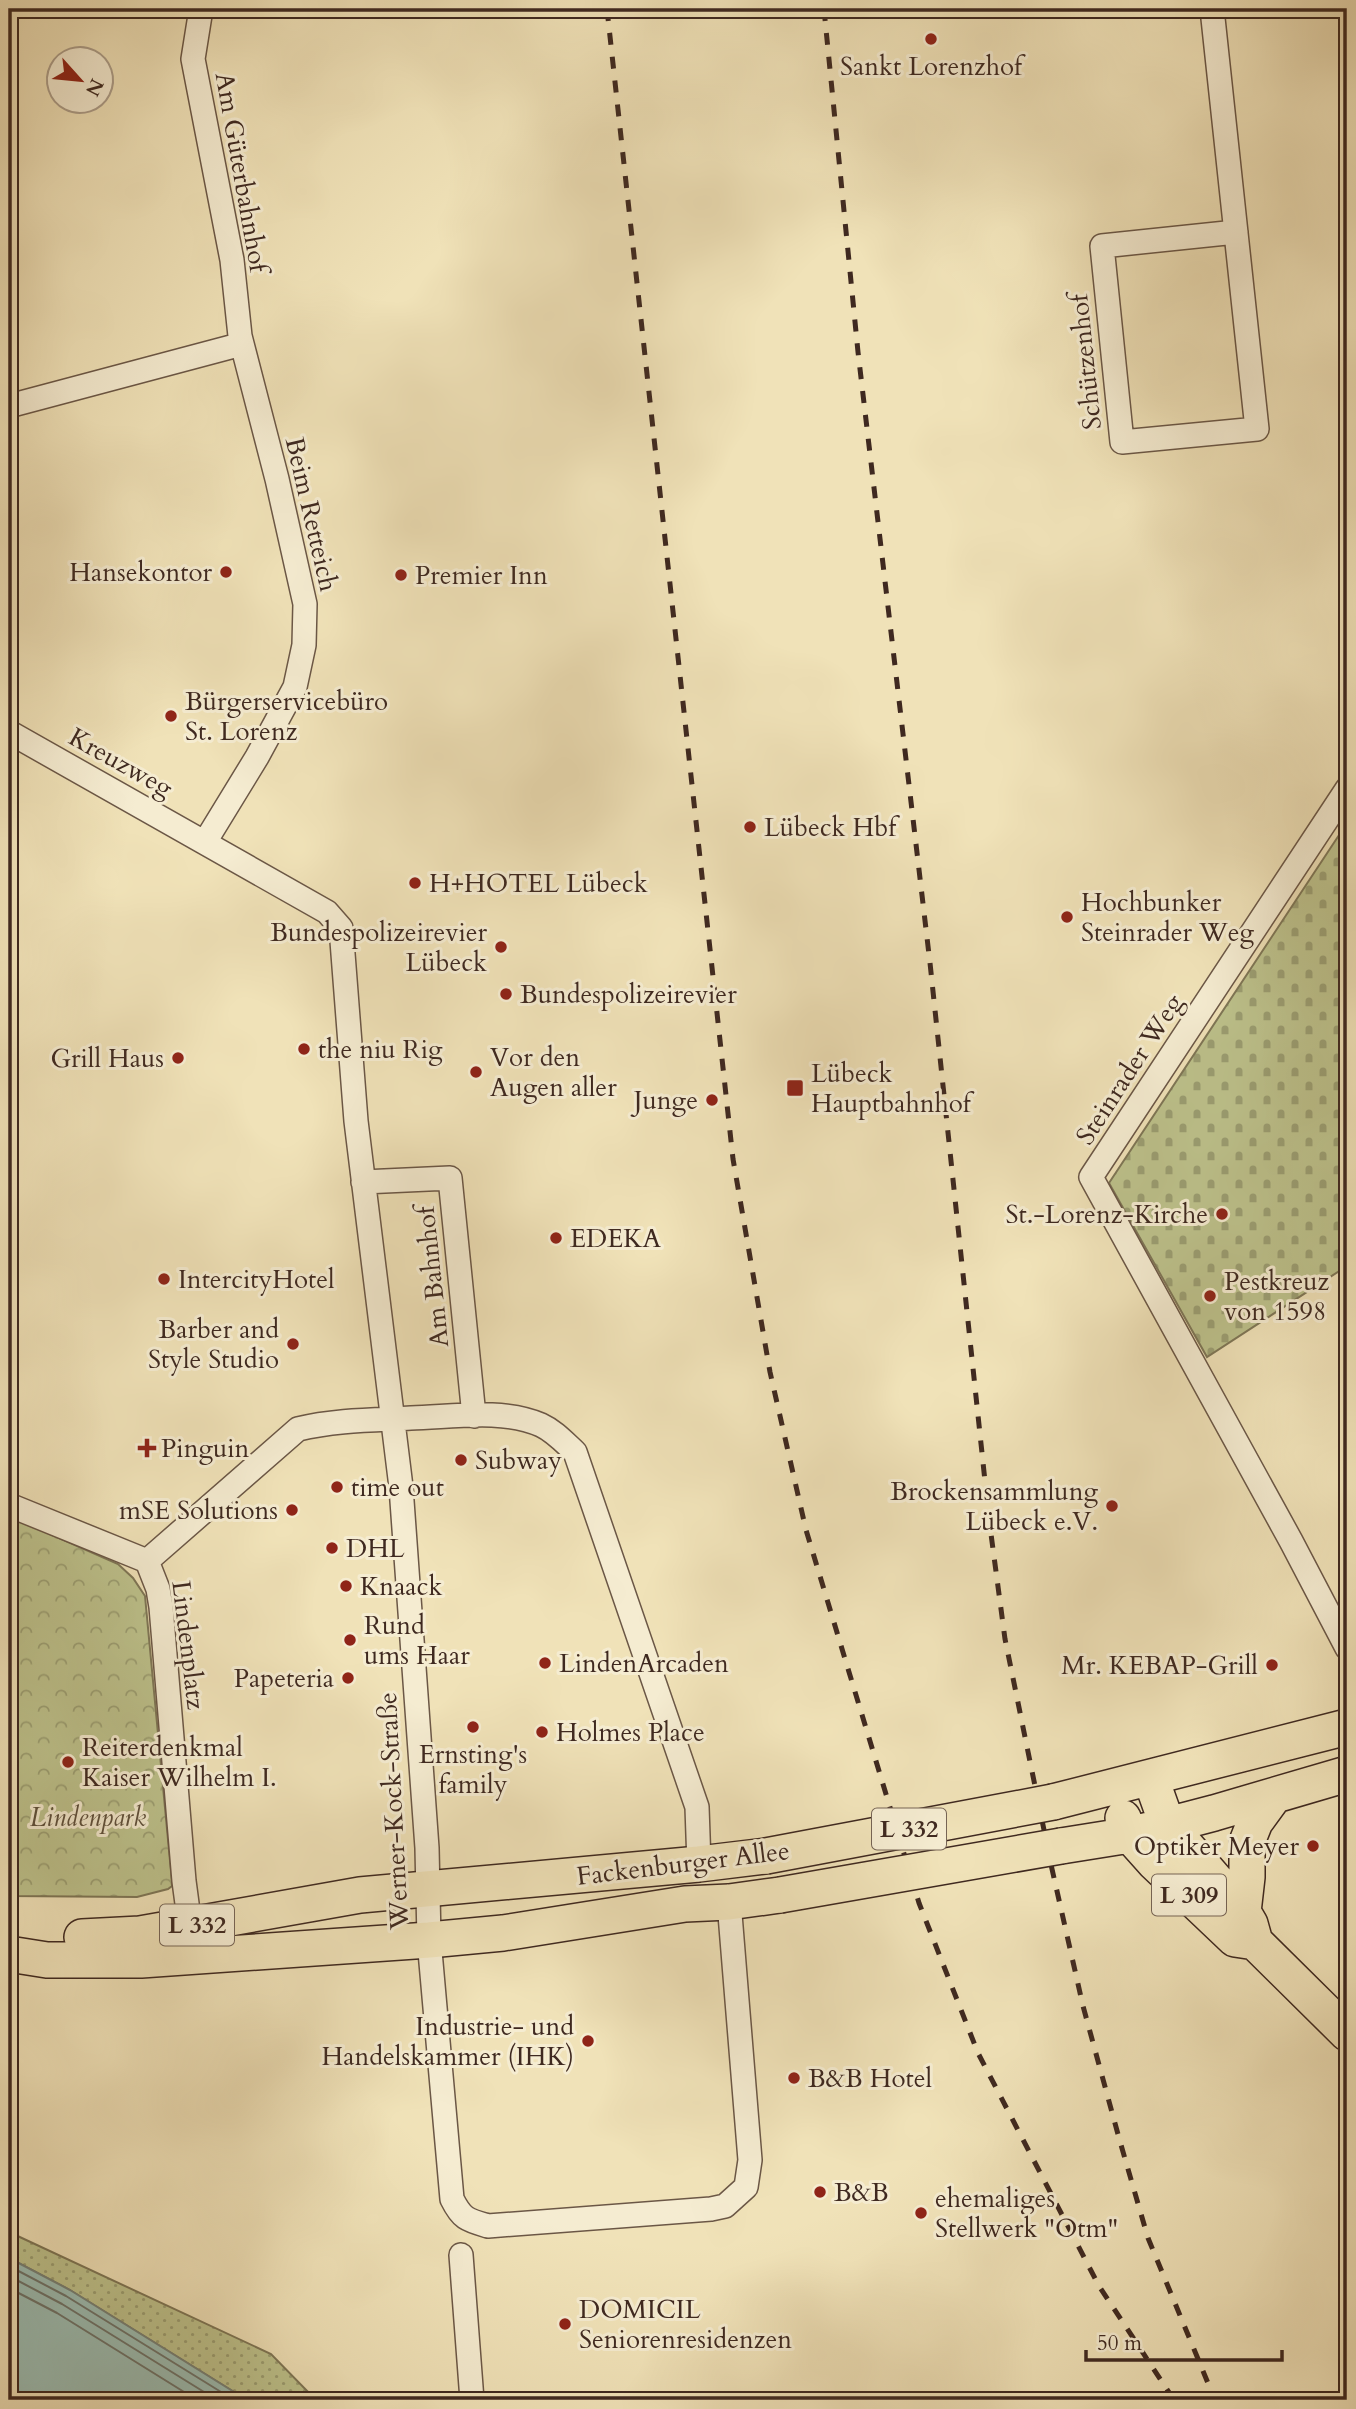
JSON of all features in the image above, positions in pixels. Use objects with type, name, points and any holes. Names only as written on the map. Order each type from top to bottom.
[{"type":"main road","name":"Fackenburger Allee","points":[[9,1936],[132,1936],[360,1895],[766,1856],[1053,1802],[1347,1727]]},
{"type":"main road","name":"Fackenburger Allee","points":[[9,1954],[47,1960],[141,1960],[503,1933],[685,1904],[729,1902],[780,1895],[1130,1835],[1347,1774]]},
{"type":"main road","name":"L 309","points":[[1151,1779],[1167,1824],[1249,1927],[1347,2033]]},
{"type":"main road","name":"L 309","points":[[1112,1788],[1130,1835],[1155,1863],[1235,1939],[1249,1927]]},
{"type":"main road","name":"L 309","points":[[1249,1927],[1247,1842],[1255,1822],[1274,1796]]},
{"type":"main road","points":[[9,1966],[47,1960]]},
{"type":"street","name":"Am Güterbahnhof","points":[[201,9],[193,58],[232,260],[242,344]]},
{"type":"street","name":"Schützenhof","points":[[1212,9],[1236,232],[1257,429],[1122,442],[1102,246],[1236,232]]},
{"type":"street","points":[[9,403],[242,344]]},
{"type":"street","name":"Beim Retteich","points":[[205,842],[286,706],[295,687],[304,645],[305,604],[300,579],[242,344]]},
{"type":"street","name":"Kreuzweg","points":[[9,732],[205,842]]},
{"type":"street","name":"Steinrader Weg","points":[[1347,789],[1091,1177],[1347,1648]]},
{"type":"street","name":"Am Bahnhof","points":[[205,842],[327,912],[341,928],[355,1121],[394,1419]]},
{"type":"street","name":"Am Bahnhof","points":[[363,1182],[450,1178],[474,1416]]},
{"type":"street","points":[[147,1561],[298,1429],[318,1424],[474,1416],[510,1416],[541,1425],[575,1452],[697,1807],[699,1864]]},
{"type":"street","name":"Werner-Kock-Straße","points":[[394,1419],[401,1487],[429,1940],[452,2199],[460,2214],[470,2221],[488,2226],[711,2209],[724,2206],[746,2187],[750,2160],[729,1902]]},
{"type":"street","name":"Lindenplatz","points":[[9,1505],[147,1561],[158,1589],[161,1607],[190,1926]]},
{"type":"street","points":[[461,2255],[472,2400]]},
{"type":"green space","points":[[1347,823],[1347,1266],[1207,1357],[1109,1183]]},
{"type":"green space","name":"Lindenpark","points":[[9,1516],[118,1564],[133,1578],[145,1596],[172,1882],[168,1889],[137,1897],[9,1896]]},
{"type":"green space","points":[[9,2232],[271,2354],[316,2400],[247,2400],[70,2290],[9,2258]]},
{"type":"water","points":[[9,2258],[70,2290],[247,2400],[9,2400]]},
{"type":"railway","points":[[607,9],[733,1159],[770,1372],[806,1530],[919,1903],[978,2053],[1099,2286],[1174,2400]]},
{"type":"railway","points":[[824,9],[858,352],[930,963],[989,1519],[1005,1639],[1083,2006],[1119,2138],[1148,2238],[1215,2400]]},
{"type":"place","name":"Sankt Lorenzhof","points":[[931,39]]},
{"type":"place","name":"Hansekontor","points":[[226,572]]},
{"type":"place","name":"Premier Inn","points":[[401,575]]},
{"type":"place","name":"Bürgerservicebüro St. Lorenz","points":[[171,716]]},
{"type":"place","name":"Lübeck Hbf","points":[[750,827]]},
{"type":"place","name":"H+HOTEL Lübeck","points":[[415,883]]},
{"type":"place","name":"Hochbunker Steinrader Weg","points":[[1067,917]]},
{"type":"place","name":"Bundespolizeirevier Lübeck","points":[[501,947]]},
{"type":"place","name":"Bundespolizeirevier","points":[[506,994]]},
{"type":"place","name":"the niu Rig","points":[[304,1049]]},
{"type":"place","name":"Grill Haus","points":[[178,1058]]},
{"type":"place","name":"Vor den Augen aller","points":[[476,1072]]},
{"type":"place","name":"Lübeck Hauptbahnhof","points":[[795,1088]]},
{"type":"place","name":"Junge","points":[[712,1100]]},
{"type":"place","name":"St.-Lorenz-Kirche","points":[[1222,1214]]},
{"type":"place","name":"EDEKA","points":[[556,1238]]},
{"type":"place","name":"IntercityHotel","points":[[164,1279]]},
{"type":"place","name":"Pestkreuz von 1598","points":[[1210,1296]]},
{"type":"place","name":"Barber and Style Studio","points":[[293,1344]]},
{"type":"place","name":"Pinguin","points":[[147,1448]]},
{"type":"place","name":"Subway","points":[[461,1460]]},
{"type":"place","name":"time out","points":[[337,1487]]},
{"type":"place","name":"Brockensammlung Lübeck e.V.","points":[[1112,1506]]},
{"type":"place","name":"mSE Solutions","points":[[292,1510]]},
{"type":"place","name":"DHL","points":[[332,1548]]},
{"type":"place","name":"Knaack","points":[[346,1586]]},
{"type":"place","name":"Rund ums Haar","points":[[350,1640]]},
{"type":"place","name":"LindenArcaden","points":[[545,1663]]},
{"type":"place","name":"Mr. KEBAP-Grill","points":[[1272,1665]]},
{"type":"place","name":"Papeteria","points":[[348,1678]]},
{"type":"place","name":"Ernsting's family","points":[[473,1727]]},
{"type":"place","name":"Holmes Place","points":[[542,1732]]},
{"type":"place","name":"Reiterdenkmal Kaiser Wilhelm I.","points":[[68,1762]]},
{"type":"place","name":"Optiker Meyer","points":[[1313,1846]]},
{"type":"place","name":"Industrie- und Handelskammer (IHK)","points":[[588,2041]]},
{"type":"place","name":"B&B Hotel","points":[[794,2078]]},
{"type":"place","name":"B&B","points":[[820,2192]]},
{"type":"place","name":"ehemaliges Stellwerk \"Otm\"","points":[[921,2213]]},
{"type":"place","name":"DOMICIL Seniorenresidenzen","points":[[565,2324]]}]
